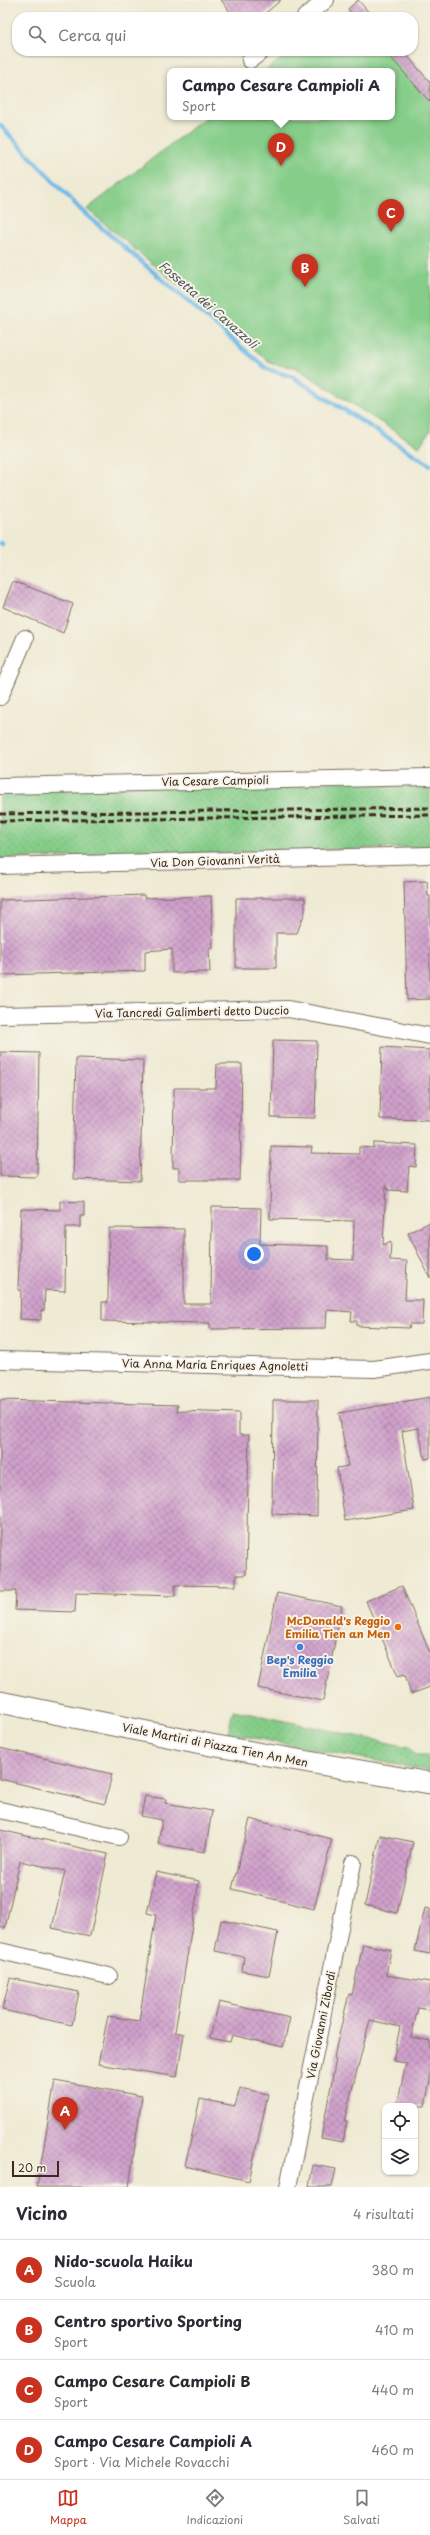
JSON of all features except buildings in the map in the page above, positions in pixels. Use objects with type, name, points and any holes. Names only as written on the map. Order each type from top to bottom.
[{"type":"main road","name":"Viale Martiri di Piazza Tien An Men","points":[[0,1702],[211,1745],[430,1783]]},
{"type":"street","points":[[311,12],[326,0]]},
{"type":"street","points":[[0,697],[25,638]]},
{"type":"street","name":"Via Cesare Campioli","points":[[0,786],[430,777]]},
{"type":"street","name":"Via Don Giovanni Verità","points":[[0,866],[430,855]]},
{"type":"street","name":"Via Tancredi Galimberti detto Duccio","points":[[0,1015],[288,1009],[430,1036]]},
{"type":"street","name":"Via Anna Maria Enriques Agnoletti","points":[[0,1360],[374,1369],[430,1361]]},
{"type":"street","points":[[0,1810],[119,1837]]},
{"type":"street","name":"Via Giovanni Zibordi","points":[[288,2187],[353,1863]]},
{"type":"street","points":[[0,1951],[109,1976]]},
{"type":"green space","points":[[285,56],[407,56],[430,82],[430,431],[419,447],[295,367],[272,364],[87,209],[202,120],[395,120],[395,68],[269,68]]},
{"type":"green space","points":[[430,780],[430,847],[0,859],[0,789]]},
{"type":"green space","points":[[233,1710],[409,1747],[416,1755],[430,1755],[430,1771],[228,1733]]},
{"type":"waterway","name":"Fossetta dei Cavazzoli","points":[[0,125],[82,211],[267,369],[293,377],[430,465]]},
{"type":"railway","points":[[0,814],[430,808]]},
{"type":"railway","points":[[0,821],[430,815]]},
{"type":"place","name":"Campo Cesare Campioli A","points":[[281,166]]},
{"type":"place","name":"Campo Cesare Campioli B","points":[[391,232]]},
{"type":"place","name":"Centro sportivo Sporting","points":[[305,287]]},
{"type":"place","name":"McDonald's Reggio Emilia Tien an Men","points":[[398,1627]]},
{"type":"place","name":"Bep's Reggio Emilia","points":[[300,1647]]},
{"type":"place","name":"Nido-scuola Haiku","points":[[65,2130]]}]
